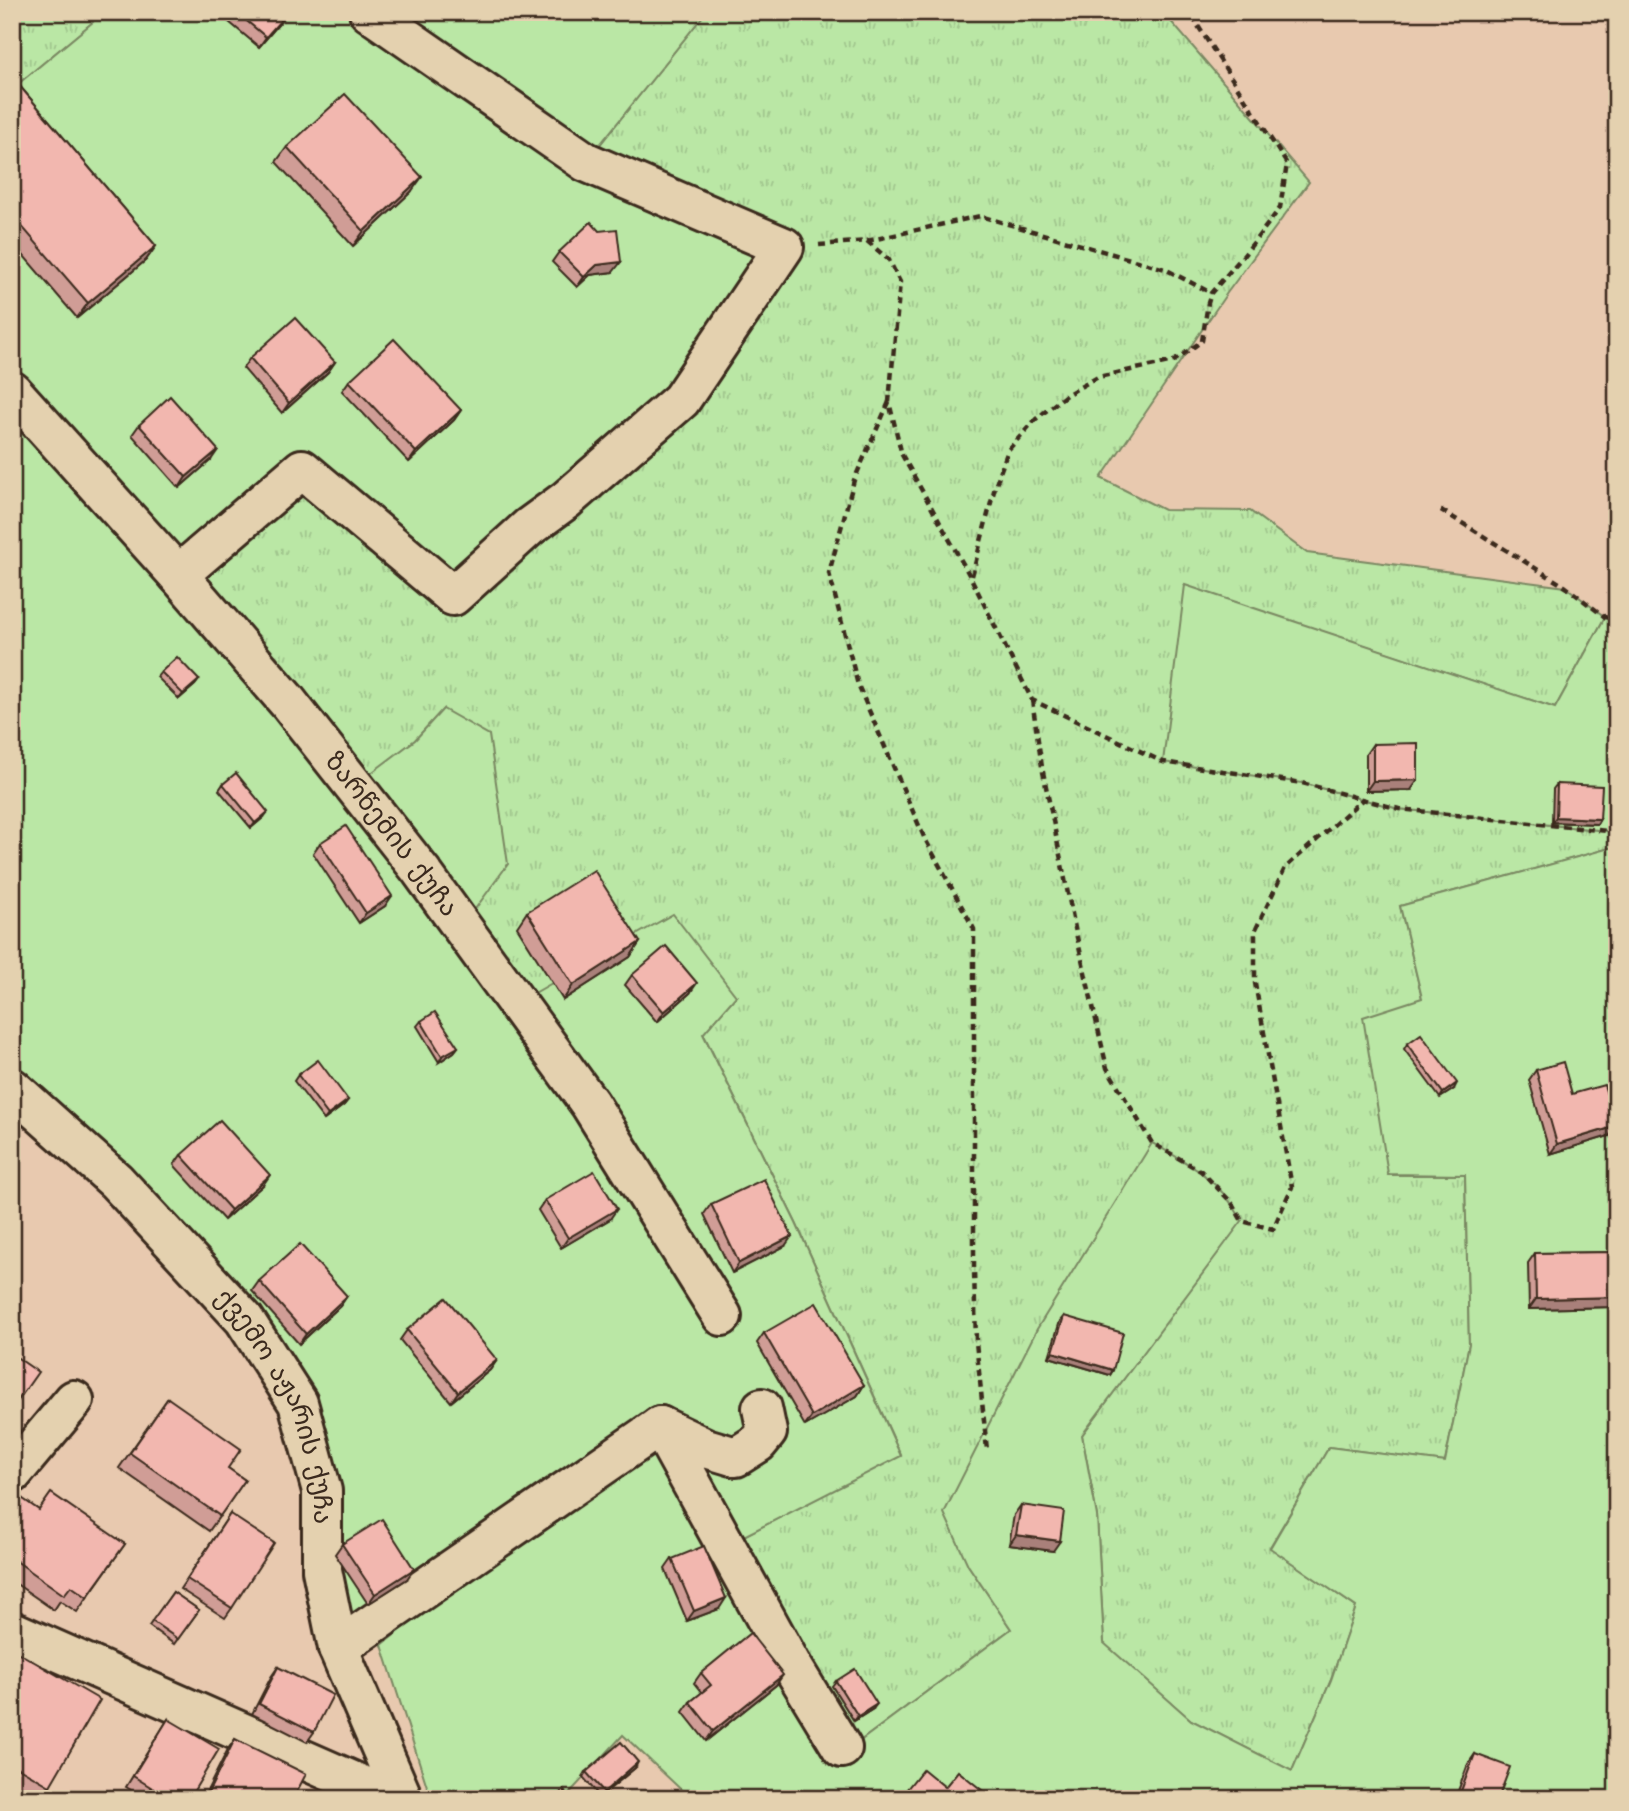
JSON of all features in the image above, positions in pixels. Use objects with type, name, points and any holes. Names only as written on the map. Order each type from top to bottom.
[{"type":"street","points":[[178,575],[302,468],[453,596],[529,527],[566,500],[681,400],[784,247],[586,162],[369,12]]},
{"type":"street","name":"ზარწემის ქუჩა","points":[[12,391],[178,575],[286,701],[421,871],[590,1104],[722,1316]]},
{"type":"street","name":"ქვემო აჟარის ქუჩა","points":[[12,1088],[116,1181],[244,1319],[298,1403],[322,1491],[322,1570],[338,1648],[402,1799]]},
{"type":"street","points":[[12,1474],[74,1400]]},
{"type":"street","points":[[660,1426],[706,1448],[736,1457],[758,1443],[767,1432],[762,1408]]},
{"type":"street","points":[[338,1648],[660,1426]]},
{"type":"street","points":[[660,1426],[792,1666],[842,1748]]},
{"type":"street","points":[[12,1631],[393,1799]]},
{"type":"path","points":[[971,578],[1007,450],[1036,419],[1066,396],[1098,377],[1174,361],[1202,341],[1211,293],[1244,256],[1280,208],[1287,164],[1189,12]]},
{"type":"path","points":[[784,247],[867,241],[980,216],[1165,269],[1211,293]]},
{"type":"path","points":[[867,241],[889,260],[900,282],[889,402],[902,455],[971,578],[1032,700],[1042,767],[1107,1068],[1152,1143],[1201,1171],[1232,1203],[1242,1221],[1273,1228],[1292,1187],[1255,983],[1255,931],[1285,867],[1363,799]]},
{"type":"path","points":[[889,402],[853,480],[829,573],[858,685],[924,838],[974,929],[974,1270],[976,1342],[987,1450]]},
{"type":"path","points":[[1441,510],[1566,587],[1605,617],[1617,621]]},
{"type":"path","points":[[1032,700],[1163,762],[1302,783],[1399,809],[1617,832]]},
{"type":"green space","points":[[12,12],[83,12],[93,22],[12,89]]},
{"type":"green space","points":[[83,12],[706,12],[586,162],[784,247],[681,400],[453,596],[302,469],[178,575],[354,786],[415,740],[443,709],[489,735],[508,864],[462,927],[517,1003],[673,914],[736,996],[703,1034],[796,1223],[901,1456],[726,1545],[660,1426],[338,1648],[298,1403],[12,1088],[12,89],[93,22]]},
{"type":"green space","points":[[706,12],[1163,12],[1309,182],[1227,293],[1101,478],[1164,510],[1250,511],[1307,553],[1566,587],[1605,617],[1555,708],[1185,586],[1302,783],[1399,809],[1617,832],[1617,846],[1400,906],[1422,998],[1388,1175],[1465,1175],[1469,1344],[1445,1462],[1329,1447],[1270,1547],[1356,1607],[1331,1680],[1292,1771],[1191,1720],[1104,1644],[1097,1516],[1082,1435],[1241,1221],[1201,1171],[1152,1144],[968,1565],[1011,1629],[852,1747],[726,1545],[901,1455],[796,1223],[703,1033],[736,996],[517,1003],[462,927],[443,709],[415,740],[355,787],[178,575],[586,162]]},
{"type":"green space","points":[[1185,585],[1555,708],[1605,617],[1617,621],[1617,832],[1399,809],[1302,783],[1163,762]]},
{"type":"green space","points":[[1617,846],[1617,1799],[691,1799],[623,1735],[564,1799],[435,1799],[430,1796],[382,1645],[465,1577],[651,1451],[667,1453],[852,1747],[1011,1629],[968,1565],[944,1513],[1037,1329],[1152,1143],[1192,1166],[1215,1184],[1242,1221],[1082,1435],[1097,1516],[1104,1643],[1191,1720],[1292,1771],[1331,1680],[1356,1607],[1270,1548],[1329,1447],[1445,1462],[1469,1344],[1465,1175],[1388,1174],[1363,1017],[1422,998],[1400,906]]},
{"type":"building","points":[[236,12],[288,12],[266,37]]},
{"type":"building","points":[[12,77],[156,246],[88,303],[12,215]]},
{"type":"building","points":[[345,94],[422,177],[364,231],[287,147]]},
{"type":"building","points":[[591,222],[599,231],[617,229],[621,262],[597,265],[584,277],[559,252]]},
{"type":"building","points":[[295,318],[335,362],[289,403],[250,358]]},
{"type":"building","points":[[394,339],[461,410],[416,452],[349,381]]},
{"type":"building","points":[[170,396],[218,450],[186,477],[139,425]]},
{"type":"building","points":[[177,657],[199,680],[183,694],[161,672]]},
{"type":"building","points":[[1418,743],[1418,780],[1373,781],[1373,744]]},
{"type":"building","points":[[236,773],[268,812],[255,823],[223,784]]},
{"type":"building","points":[[1557,784],[1602,786],[1600,819],[1556,817]]},
{"type":"building","points":[[346,826],[392,896],[366,913],[320,843]]},
{"type":"building","points":[[594,870],[640,942],[573,985],[527,912]]},
{"type":"building","points":[[666,946],[697,983],[664,1012],[632,975]]},
{"type":"building","points":[[435,1012],[458,1047],[442,1056],[421,1021]]},
{"type":"building","points":[[1421,1034],[1457,1083],[1443,1093],[1407,1044]]},
{"type":"building","points":[[318,1060],[348,1100],[328,1115],[298,1075]]},
{"type":"building","points":[[1563,1062],[1572,1094],[1604,1085],[1617,1126],[1557,1144],[1536,1070]]},
{"type":"building","points":[[220,1120],[270,1175],[231,1210],[181,1155]]},
{"type":"building","points":[[594,1171],[617,1209],[568,1238],[545,1200]]},
{"type":"building","points":[[764,1179],[792,1236],[739,1263],[711,1204]]},
{"type":"building","points":[[300,1244],[347,1296],[306,1334],[259,1281]]},
{"type":"building","points":[[1617,1252],[1617,1297],[1536,1299],[1535,1253]]},
{"type":"building","points":[[446,1298],[497,1360],[458,1392],[407,1330]]},
{"type":"building","points":[[816,1303],[864,1385],[812,1416],[764,1333]]},
{"type":"building","points":[[1064,1316],[1123,1333],[1113,1370],[1053,1352]]},
{"type":"building","points":[[12,1354],[38,1372],[12,1409]]},
{"type":"building","points":[[168,1398],[241,1449],[228,1468],[245,1480],[220,1516],[130,1453]]},
{"type":"building","points":[[13,1492],[39,1510],[51,1493],[125,1544],[87,1597],[71,1586],[64,1595],[12,1558],[12,1548],[16,1542],[12,1539]]},
{"type":"building","points":[[1021,1505],[1064,1511],[1060,1541],[1016,1535]]},
{"type":"building","points":[[230,1514],[274,1543],[232,1608],[187,1579]]},
{"type":"building","points":[[382,1519],[414,1569],[375,1594],[342,1544]]},
{"type":"building","points":[[704,1546],[726,1598],[694,1611],[672,1559]]},
{"type":"building","points":[[173,1592],[199,1610],[178,1639],[152,1621]]},
{"type":"building","points":[[750,1633],[783,1675],[713,1731],[690,1702],[711,1685],[701,1673]]},
{"type":"building","points":[[12,1649],[100,1700],[50,1786],[12,1764]]},
{"type":"building","points":[[278,1667],[333,1695],[314,1732],[259,1704]]},
{"type":"building","points":[[855,1669],[877,1704],[858,1716],[836,1681]]},
{"type":"building","points":[[168,1719],[219,1749],[189,1799],[170,1799],[133,1776]]},
{"type":"building","points":[[235,1739],[306,1774],[293,1799],[205,1799]]},
{"type":"building","points":[[621,1742],[638,1762],[604,1792],[586,1772]]},
{"type":"building","points":[[1475,1754],[1510,1767],[1498,1799],[1458,1799]]},
{"type":"building","points":[[923,1769],[945,1787],[958,1771],[993,1799],[899,1799]]},
{"type":"building","points":[[563,1790],[573,1799],[556,1799]]}]
